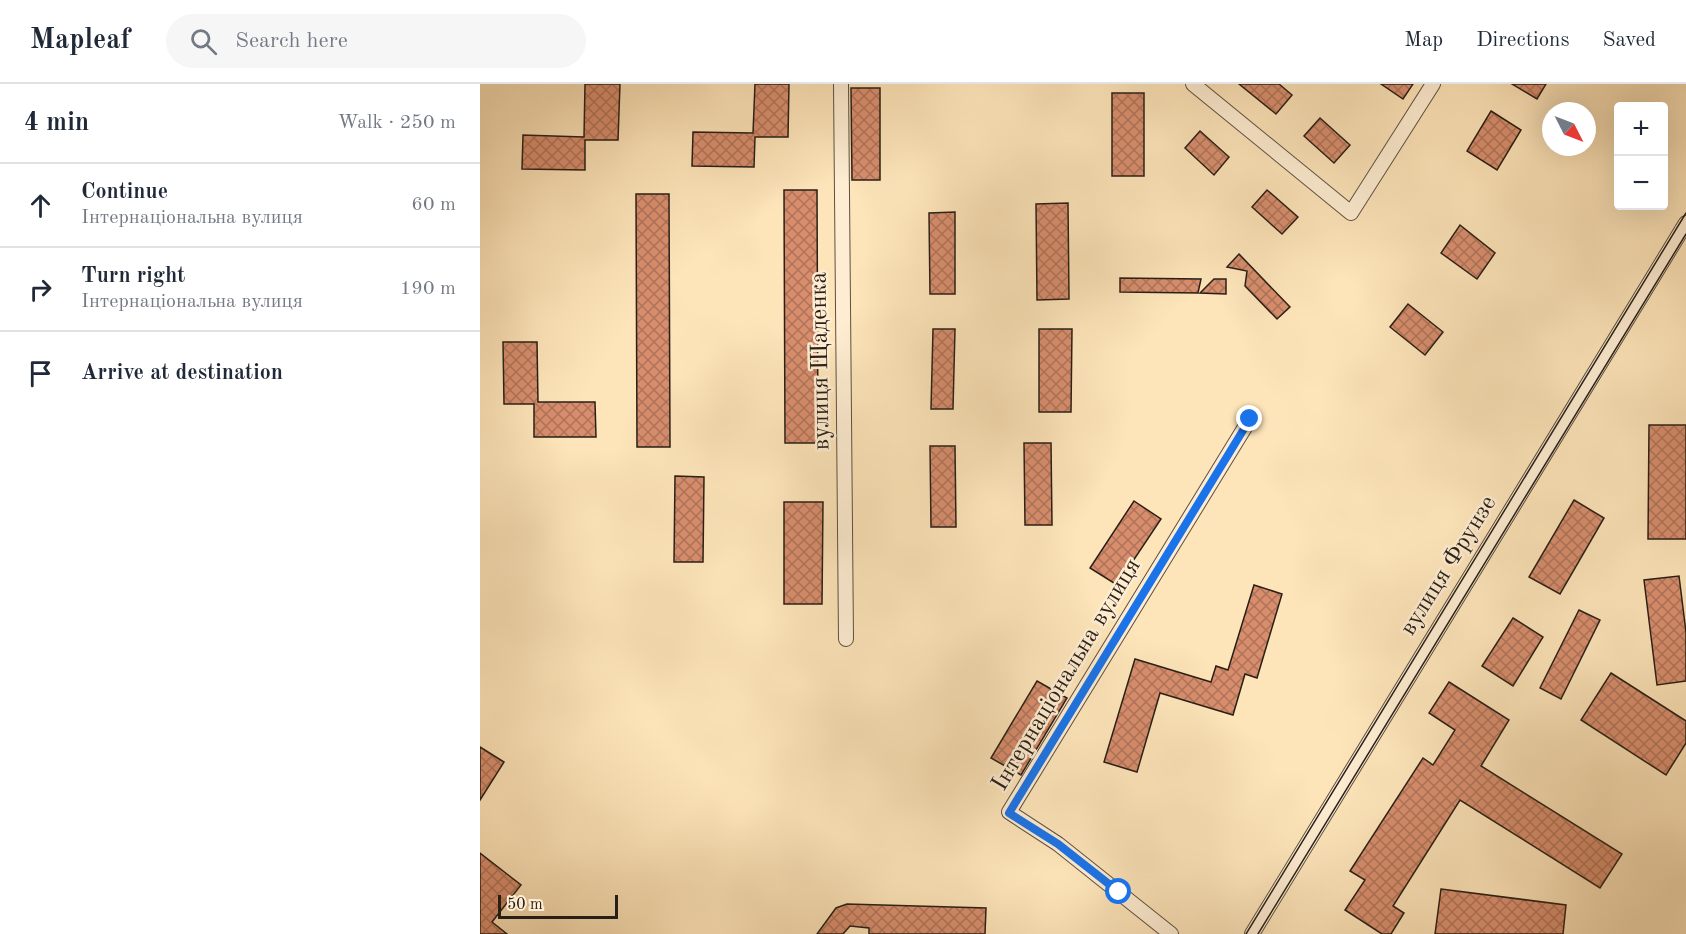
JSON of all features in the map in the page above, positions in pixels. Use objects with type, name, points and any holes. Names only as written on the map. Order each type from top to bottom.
[{"type":"street","name":"вулиця Щаденка","points":[[841,84],[846,639]]},
{"type":"street","points":[[1193,84],[1351,213],[1433,84]]},
{"type":"street","name":"вулиця Фрунзе","points":[[1252,934],[1686,223]]},
{"type":"street","name":"Інтернаціональна вулиця","points":[[1171,934],[1058,844],[1009,813],[1250,419]]},
{"type":"building","points":[[585,84],[620,84],[618,140],[585,140],[585,170],[522,169],[523,135],[584,137]]},
{"type":"building","points":[[755,84],[789,84],[788,137],[755,137],[754,167],[692,166],[693,132],[753,133]]},
{"type":"building","points":[[1239,84],[1279,84],[1292,95],[1276,114]]},
{"type":"building","points":[[1381,84],[1413,84],[1403,99]]},
{"type":"building","points":[[1512,84],[1546,84],[1537,99]]},
{"type":"building","points":[[851,88],[880,88],[880,180],[852,180]]},
{"type":"building","points":[[1112,93],[1144,93],[1144,176],[1112,176]]},
{"type":"building","points":[[1491,111],[1521,130],[1497,170],[1467,151]]},
{"type":"building","points":[[1320,118],[1350,145],[1334,163],[1304,136]]},
{"type":"building","points":[[1200,131],[1229,157],[1214,175],[1185,148]]},
{"type":"building","points":[[784,190],[817,190],[818,443],[785,443]]},
{"type":"building","points":[[1267,190],[1298,217],[1282,234],[1252,207]]},
{"type":"building","points":[[636,194],[669,194],[670,447],[637,447]]},
{"type":"building","points":[[1068,203],[1069,299],[1037,300],[1036,204]]},
{"type":"building","points":[[955,212],[955,294],[930,294],[929,213]]},
{"type":"building","points":[[1460,225],[1495,253],[1477,279],[1441,253]]},
{"type":"building","points":[[1239,254],[1290,307],[1277,319],[1245,286],[1247,271],[1227,267]]},
{"type":"building","points":[[1120,278],[1201,279],[1198,293],[1120,292]]},
{"type":"building","points":[[1214,279],[1226,279],[1226,294],[1200,293]]},
{"type":"building","points":[[1408,304],[1443,332],[1425,355],[1390,327]]},
{"type":"building","points":[[933,329],[955,329],[953,409],[931,409]]},
{"type":"building","points":[[1039,329],[1072,329],[1071,412],[1039,412]]},
{"type":"building","points":[[503,342],[537,342],[538,402],[595,402],[596,437],[534,437],[534,404],[504,404]]},
{"type":"building","points":[[1649,425],[1686,425],[1686,539],[1648,539]]},
{"type":"building","points":[[1024,443],[1051,443],[1052,525],[1025,525]]},
{"type":"building","points":[[930,446],[955,446],[956,527],[931,527]]},
{"type":"building","points":[[675,476],[704,477],[703,562],[674,562]]},
{"type":"building","points":[[1574,500],[1604,518],[1560,594],[1529,577]]},
{"type":"building","points":[[1134,501],[1161,519],[1117,585],[1090,568]]},
{"type":"building","points":[[784,502],[823,502],[822,604],[784,604]]},
{"type":"building","points":[[1679,576],[1686,632],[1686,681],[1657,685],[1644,580]]},
{"type":"building","points":[[1254,585],[1282,594],[1257,678],[1245,674],[1233,715],[1160,693],[1137,772],[1104,762],[1135,659],[1211,682],[1216,666],[1228,670]]},
{"type":"building","points":[[1579,610],[1600,620],[1561,699],[1540,688]]},
{"type":"building","points":[[1513,618],[1543,637],[1513,686],[1482,666]]},
{"type":"building","points":[[1611,673],[1686,721],[1686,743],[1666,775],[1581,720]]},
{"type":"building","points":[[1037,681],[1067,698],[1021,775],[991,758]]},
{"type":"building","points":[[1449,682],[1509,720],[1481,766],[1622,854],[1600,888],[1460,800],[1393,906],[1404,913],[1391,934],[1382,934],[1345,910],[1365,880],[1350,871],[1423,758],[1433,765],[1455,730],[1429,713]]},
{"type":"building","points":[[480,747],[504,762],[480,800]]},
{"type":"building","points":[[480,853],[521,885],[492,922],[507,934],[480,934]]},
{"type":"building","points":[[1441,889],[1566,905],[1563,934],[1435,934]]},
{"type":"building","points":[[847,904],[986,908],[985,934],[869,934],[869,928],[850,926],[843,934],[817,934],[836,908]]},
{"type":"tram line","points":[[1246,934],[1686,213]]},
{"type":"tram line","points":[[1258,934],[1686,234]]},
{"type":"route","points":[[1119,892],[1058,844],[1009,813],[1250,419]]}]
